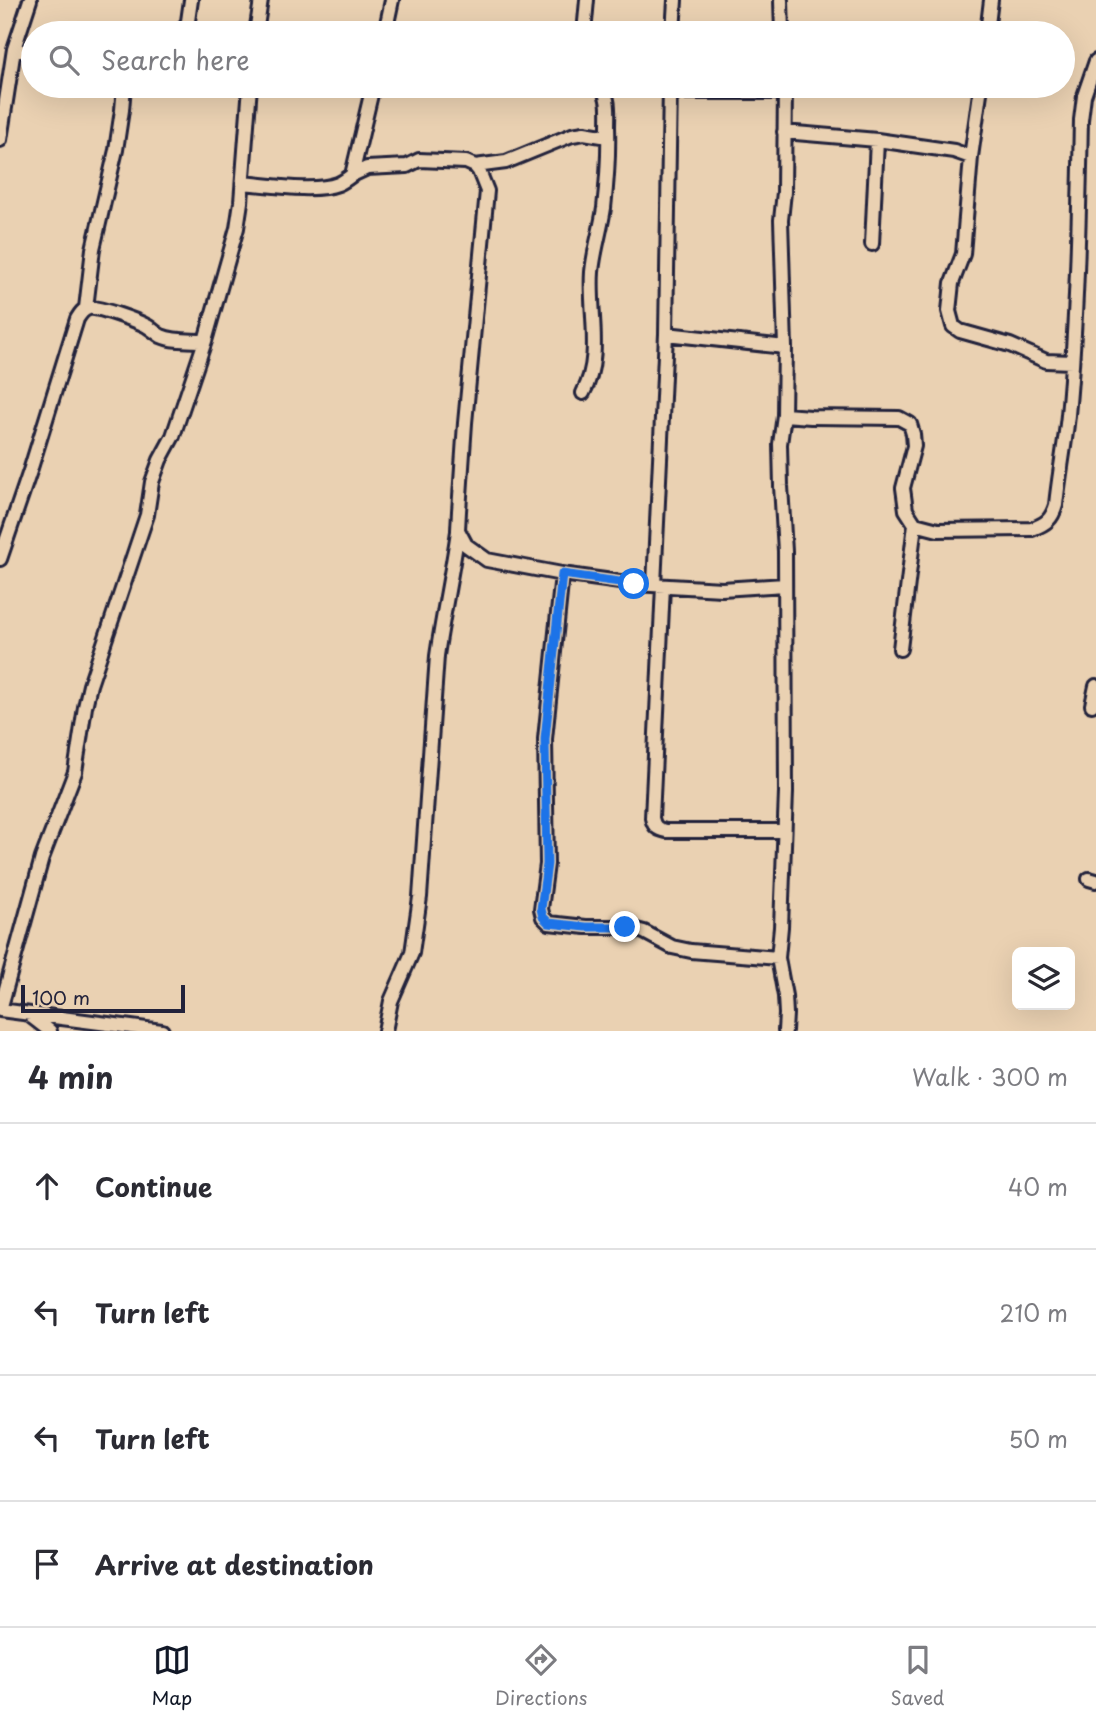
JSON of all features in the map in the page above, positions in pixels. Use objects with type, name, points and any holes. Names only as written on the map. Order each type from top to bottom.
[{"type":"street","points":[[23,21],[30,0]]},
{"type":"street","points":[[186,21],[191,0]]},
{"type":"street","points":[[258,21],[261,0]]},
{"type":"street","points":[[388,21],[393,0]]},
{"type":"street","points":[[585,21],[587,0]]},
{"type":"street","points":[[674,21],[675,0]]},
{"type":"street","points":[[781,0],[782,21]]},
{"type":"street","points":[[988,21],[991,0]]},
{"type":"street","points":[[0,140],[14,49],[21,28]]},
{"type":"street","points":[[14,49],[21,50]]},
{"type":"street","points":[[915,524],[938,530],[1032,529],[1045,525],[1053,517],[1068,417],[1072,362],[1081,121],[1084,96],[1096,61]]},
{"type":"street","points":[[0,559],[77,319],[86,308],[93,249],[116,150],[123,98]]},
{"type":"street","points":[[162,1031],[0,1010],[42,858],[75,772],[90,685],[147,515],[152,482],[173,436],[205,341],[237,228],[249,98]]},
{"type":"street","points":[[352,175],[370,98]]},
{"type":"street","points":[[583,393],[590,381],[594,345],[591,292],[608,163],[607,98]]},
{"type":"street","points":[[670,98],[653,825],[666,831],[784,831]]},
{"type":"street","points":[[785,98],[784,192],[781,220],[785,346],[780,486],[785,551],[786,792],[778,958],[785,996],[785,1031]]},
{"type":"street","points":[[979,98],[963,254],[952,282],[949,311],[953,326],[960,331],[999,341],[1046,361],[1072,362]]},
{"type":"street","points":[[784,132],[954,150],[971,158]]},
{"type":"street","points":[[475,166],[506,162],[572,135],[584,133],[608,137]]},
{"type":"street","points":[[872,244],[877,140]]},
{"type":"street","points":[[243,183],[302,188],[326,187],[340,184],[367,168],[407,166],[428,159],[466,162],[475,166],[480,171],[487,191],[465,423],[458,530],[436,656],[418,908],[411,953],[391,1001],[386,1031]]},
{"type":"street","points":[[86,308],[133,320],[146,325],[161,336],[176,340],[205,341]]},
{"type":"street","points":[[666,334],[785,346]]},
{"type":"street","points":[[784,415],[899,418],[910,424],[914,446],[903,488],[906,510],[915,524],[900,649]]},
{"type":"street","points":[[458,530],[466,545],[487,560],[562,574],[634,584],[722,589],[785,585]]},
{"type":"street","points":[[562,574],[545,739],[547,864],[541,909],[543,917],[549,923],[625,927],[644,932],[671,947],[691,951],[778,958]]},
{"type":"street","points":[[1092,705],[1096,686]]},
{"type":"street","points":[[27,1013],[50,1031]]},
{"type":"route","points":[[625,927],[549,923],[543,917],[541,909],[547,864],[544,773],[562,574],[634,584]]}]
